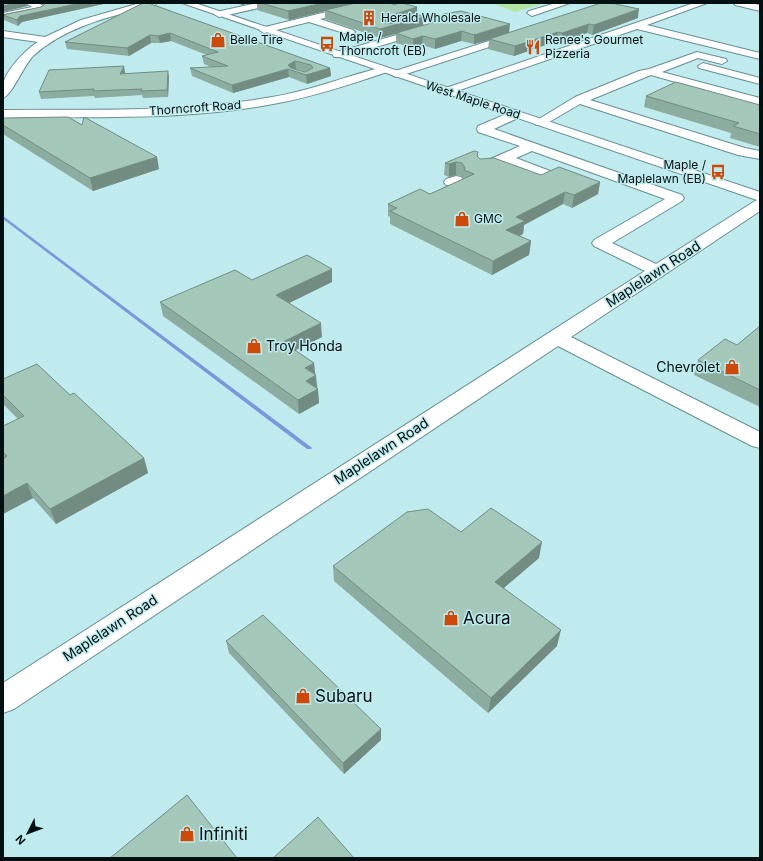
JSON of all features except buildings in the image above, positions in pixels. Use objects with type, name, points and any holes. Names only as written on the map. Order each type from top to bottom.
[{"type":"street","points":[[3,7],[24,3]]},
{"type":"street","points":[[3,16],[42,8],[30,3]]},
{"type":"street","points":[[3,94],[26,57],[39,46],[76,26],[111,13],[152,3]]},
{"type":"street","name":"West Maple Road","points":[[186,3],[760,196]]},
{"type":"street","points":[[207,10],[237,3]]},
{"type":"street","points":[[219,14],[264,3]]},
{"type":"street","points":[[532,13],[566,3]]},
{"type":"street","points":[[659,19],[640,14],[679,3]]},
{"type":"street","points":[[447,91],[703,3]]},
{"type":"street","points":[[738,3],[760,8]]},
{"type":"street","points":[[264,30],[367,5]]},
{"type":"street","points":[[310,19],[350,32]]},
{"type":"street","points":[[338,55],[438,26],[419,20],[390,29]]},
{"type":"street","points":[[637,26],[760,56]]},
{"type":"street","points":[[396,74],[531,31]]},
{"type":"street","points":[[3,34],[49,40]]},
{"type":"street","points":[[18,48],[39,46]]},
{"type":"street","points":[[540,122],[579,100],[643,73],[666,67],[697,55],[760,71]]},
{"type":"street","points":[[10,59],[26,57]]},
{"type":"street","points":[[682,61],[760,81]]},
{"type":"street","points":[[666,67],[760,92]]},
{"type":"street","name":"Thorncroft Road","points":[[3,114],[165,111],[219,108],[273,101],[328,82],[383,70]]},
{"type":"street","points":[[651,72],[760,102]]},
{"type":"street","points":[[579,100],[743,152],[760,155]]},
{"type":"street","points":[[516,114],[482,129],[526,149],[677,198],[600,243],[658,271]]},
{"type":"street","points":[[484,167],[526,149]]},
{"type":"street","points":[[504,158],[545,174]]},
{"type":"street","name":"Maplelawn Road","points":[[3,699],[760,204]]},
{"type":"street","points":[[556,337],[760,442]]},
{"type":"green space","points":[[493,3],[545,3],[515,12]]},
{"type":"waterway","points":[[3,217],[309,448]]},
{"type":"place","name":"Herald Wholesale","points":[[369,18]]},
{"type":"place","name":"Belle Tire","points":[[218,40]]},
{"type":"place","name":"Maple / Thorncroft (EB)","points":[[327,44]]},
{"type":"place","name":"Renee's Gourmet Pizzeria","points":[[533,47]]},
{"type":"place","name":"Maple / Maplelawn (EB)","points":[[718,172]]},
{"type":"place","name":"GMC","points":[[462,219]]},
{"type":"place","name":"Troy Honda","points":[[254,346]]},
{"type":"place","name":"Chevrolet","points":[[732,367]]},
{"type":"place","name":"Acura","points":[[451,618]]},
{"type":"place","name":"Subaru","points":[[303,696]]},
{"type":"place","name":"Infiniti","points":[[187,834]]}]
